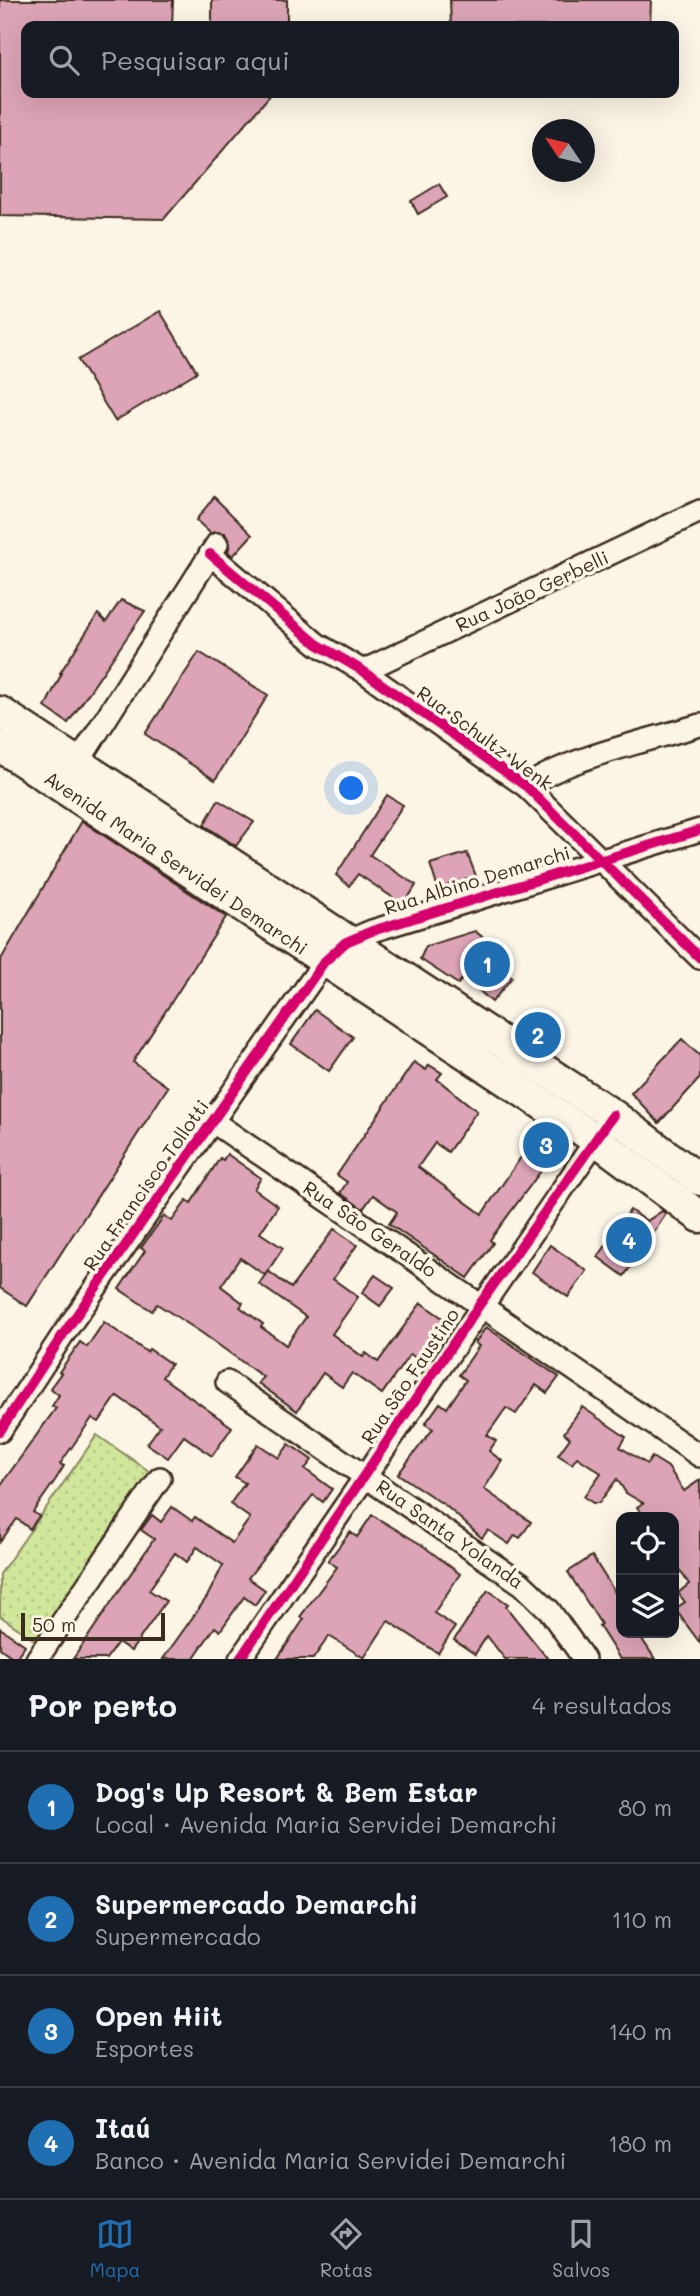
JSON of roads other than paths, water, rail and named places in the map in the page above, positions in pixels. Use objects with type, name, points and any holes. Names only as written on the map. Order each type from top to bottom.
[{"type":"main road","name":"Avenida Maria Servidei Demarchi","points":[[5,741],[77,764],[700,1217]]},
{"type":"main road","name":"Avenida Maria Servidei Demarchi","points":[[5,741],[335,952],[613,1115],[700,1180]]},
{"type":"street","name":"Rua João Gerbelli","points":[[363,671],[700,510]]},
{"type":"street","name":"Rua Schultz Wenk","points":[[77,764],[214,548],[317,644],[363,671],[527,787],[700,958]]},
{"type":"street","points":[[527,787],[537,779],[567,766],[700,725]]},
{"type":"street","name":"Rua Albino Demarchi","points":[[335,952],[600,860],[700,830]]},
{"type":"street","name":"Rua Francisco Tollotti","points":[[0,1431],[212,1121],[335,952]]},
{"type":"street","name":"Rua São Faustino","points":[[240,1659],[480,1304],[613,1115]]},
{"type":"street","name":"Rua São Geraldo","points":[[212,1121],[700,1457]]},
{"type":"street","name":"Rua Santa Yolanda","points":[[227,1382],[522,1584],[549,1610],[584,1659]]},
{"type":"street","points":[[37,1659],[160,1478]]},
{"type":"place","name":"Dog's Up Resort & Bem Estar","points":[[487,964]]},
{"type":"place","name":"Supermercado Demarchi","points":[[538,1035]]},
{"type":"place","name":"Open Hiit","points":[[546,1145]]},
{"type":"place","name":"Itaú","points":[[629,1240]]}]
